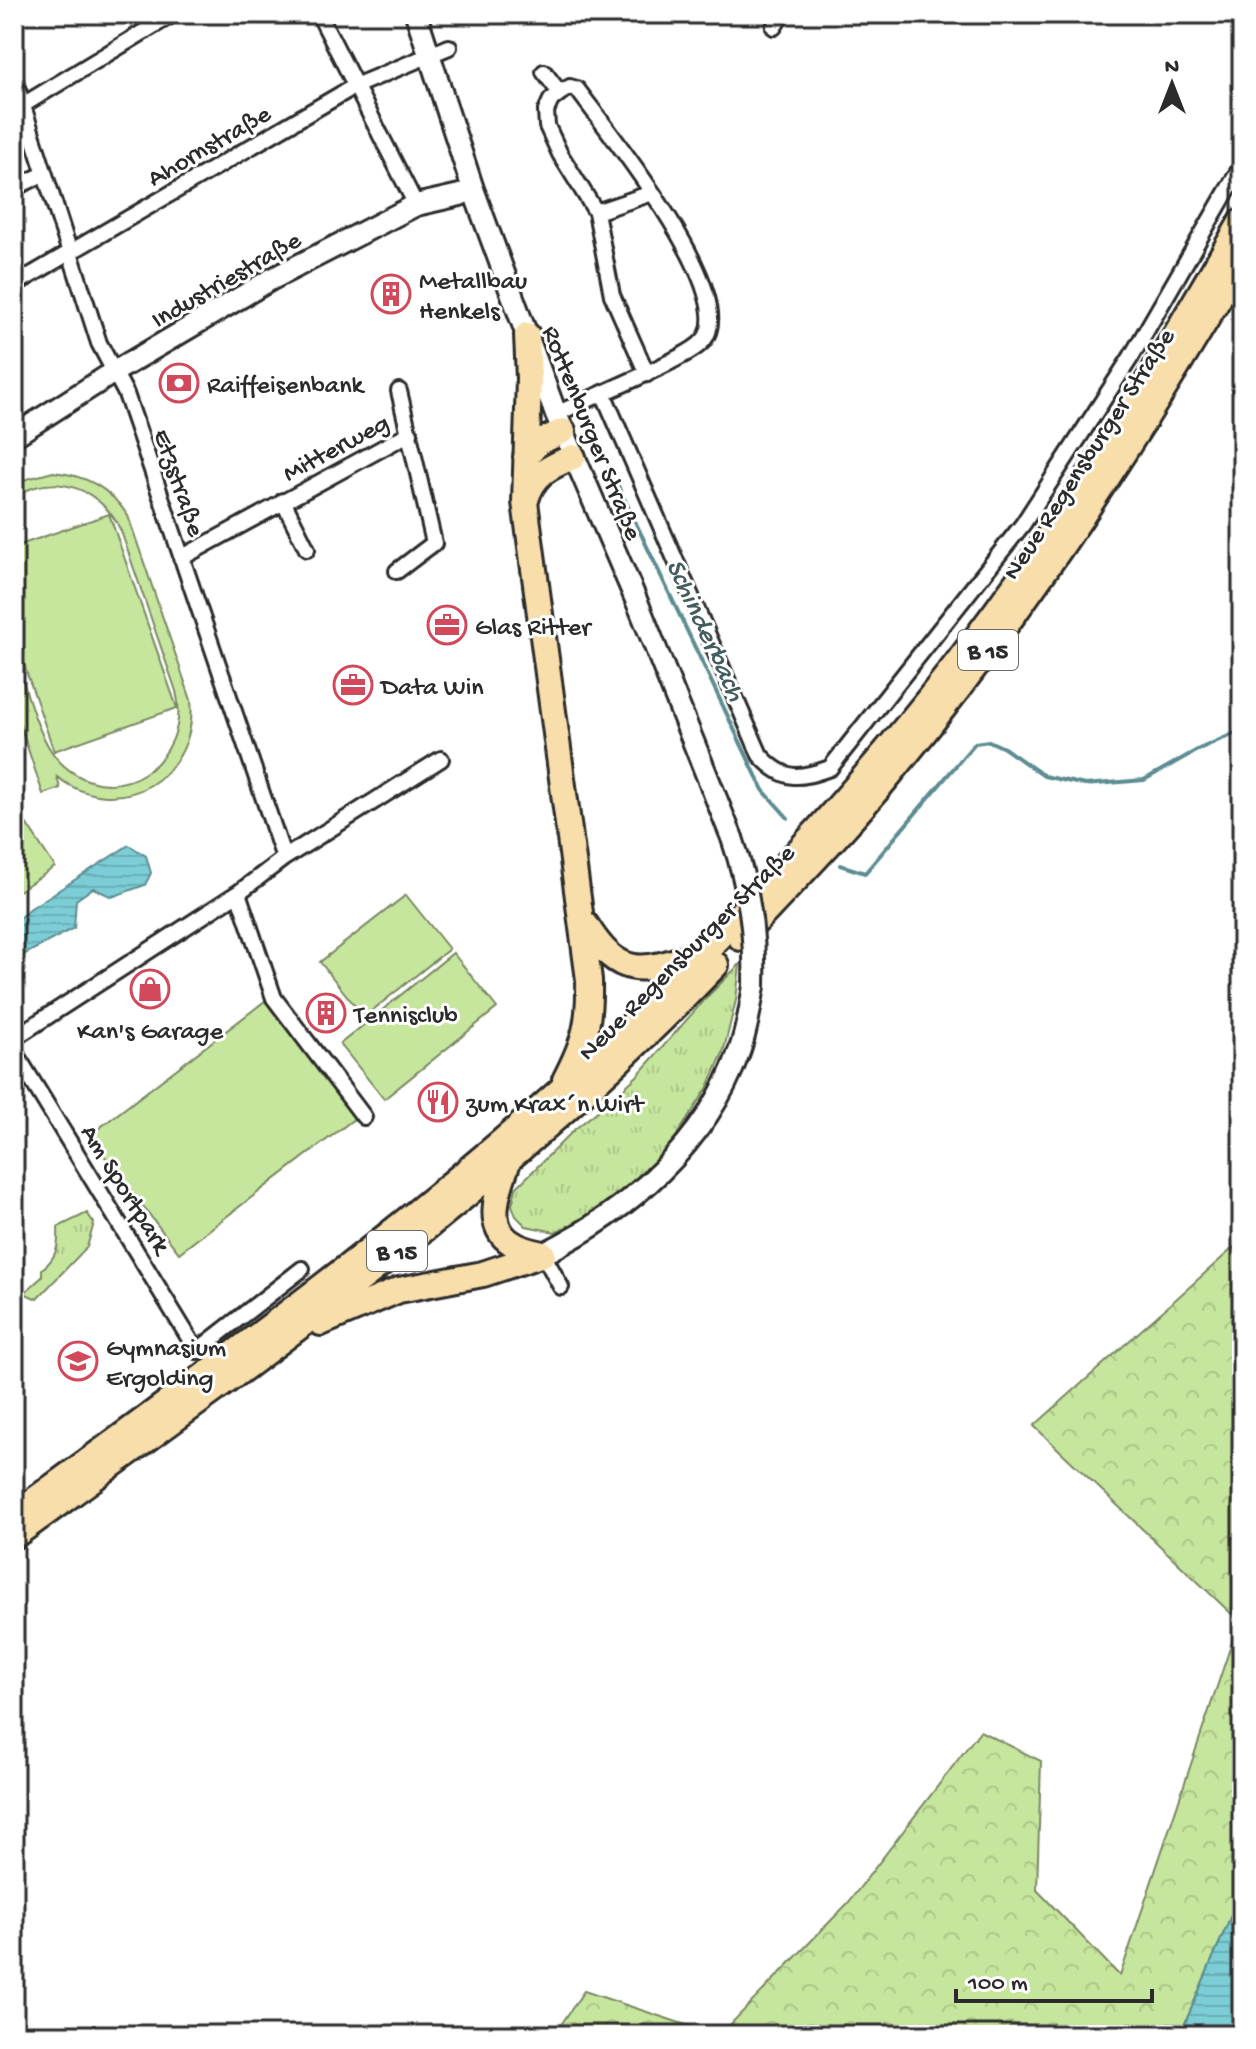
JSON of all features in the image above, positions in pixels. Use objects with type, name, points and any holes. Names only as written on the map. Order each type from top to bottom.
[{"type":"highway","name":"B 15","points":[[14,1515],[240,1350],[559,1093],[706,952],[832,816],[990,619],[1088,478],[1242,221]]},
{"type":"highway","name":"Neue Regensburger Straße","points":[[14,1536],[282,1340],[461,1200],[636,1046],[682,1001],[844,828],[975,668],[1066,542],[1176,372],[1242,259]]},
{"type":"highway","points":[[527,335],[529,379],[525,502],[589,980],[588,1025],[583,1045],[559,1093]]},
{"type":"highway","points":[[526,457],[560,423]]},
{"type":"highway","points":[[525,502],[537,476],[573,457]]},
{"type":"highway","points":[[580,916],[600,947],[627,966],[656,968],[706,952]]},
{"type":"highway","points":[[509,1159],[494,1205],[495,1218],[510,1243],[543,1254]]},
{"type":"highway","points":[[282,1340],[399,1290],[483,1274],[543,1254]]},
{"type":"street","points":[[23,105],[173,14]]},
{"type":"street","points":[[319,14],[416,205]]},
{"type":"street","name":"Rottenburger Straße","points":[[416,14],[440,50],[473,189],[573,457],[640,609],[732,838],[752,912],[754,986],[739,1052],[716,1098],[692,1136],[636,1196],[592,1228],[543,1254]]},
{"type":"street","points":[[774,27],[782,14]]},
{"type":"street","name":"Ahornstraße","points":[[14,285],[355,86],[440,50]]},
{"type":"street","points":[[544,72],[560,93]]},
{"type":"street","name":"Etzstraße","points":[[14,78],[99,343],[126,394],[284,858]]},
{"type":"street","points":[[560,423],[603,393],[647,374],[696,348],[706,339],[710,324],[702,279],[652,193],[577,89],[570,87],[551,100],[546,111],[547,126],[560,154],[596,212],[612,295],[647,374]]},
{"type":"street","points":[[603,393],[760,755],[790,777],[805,777],[830,768],[1023,524],[1131,357],[1242,165]]},
{"type":"street","points":[[14,188],[44,174]]},
{"type":"street","name":"Industriestraße","points":[[14,436],[114,372],[270,280],[416,205],[473,189]]},
{"type":"street","points":[[596,212],[652,193]]},
{"type":"street","name":"Mitterweg","points":[[397,571],[434,543],[399,391]]},
{"type":"street","name":"Mitterweg","points":[[181,558],[410,433]]},
{"type":"street","name":"Mitterweg","points":[[283,501],[307,549]]},
{"type":"street","points":[[14,1038],[238,893],[284,858],[441,759]]},
{"type":"street","points":[[238,893],[274,998],[364,1117]]},
{"type":"street","name":"Am Sportpark","points":[[14,1051],[197,1351],[302,1269]]},
{"type":"street","points":[[543,1254],[561,1287]]},
{"type":"green space","points":[[53,472],[76,476],[96,485],[113,498],[128,516],[191,700],[190,727],[182,751],[169,770],[151,785],[129,794],[106,796],[81,791],[57,777],[60,788],[43,794],[14,707],[14,652],[33,711],[53,754],[83,778],[105,784],[127,782],[146,772],[162,758],[173,739],[178,716],[176,691],[121,531],[113,516],[90,495],[61,485],[45,485],[14,497],[16,482]]},
{"type":"green space","points":[[109,514],[177,708],[54,751],[14,636],[14,547]]},
{"type":"green space","points":[[14,805],[55,867],[14,894]]},
{"type":"green space","points":[[406,895],[449,949],[364,1017],[320,962]]},
{"type":"green space","points":[[453,953],[497,1008],[384,1099],[340,1044]]},
{"type":"green space","points":[[740,964],[736,1000],[723,1053],[708,1087],[663,1157],[640,1181],[606,1207],[581,1220],[555,1232],[526,1226],[516,1216],[512,1205],[516,1188],[575,1129],[637,1076]]},
{"type":"green space","points":[[265,1001],[355,1118],[179,1253],[89,1136]]},
{"type":"green space","points":[[87,1213],[94,1223],[87,1247],[37,1299],[24,1293],[42,1277],[42,1269],[54,1256],[58,1227]]},
{"type":"green space","points":[[1242,1240],[1242,1890],[1180,2035],[720,2035],[848,1903],[980,1731],[1041,1761],[1037,1890],[1120,1976],[1239,1621],[1034,1426]]},
{"type":"green space","points":[[584,1991],[716,2035],[554,2035]]},
{"type":"water","points":[[129,845],[146,856],[151,873],[145,885],[112,897],[93,888],[76,900],[74,928],[14,960],[14,922]]},
{"type":"water","points":[[1242,1890],[1242,2035],[1180,2035]]},
{"type":"waterway","name":"Schinderbach","points":[[601,450],[763,790],[788,818]]},
{"type":"waterway","name":"Schinderbach","points":[[840,865],[865,873],[975,743],[989,741],[1044,776],[1085,785],[1144,780],[1199,749],[1242,730]]},
{"type":"place","name":"Metallbau Henkels","points":[[391,294]]},
{"type":"place","name":"Raiffeisenbank","points":[[179,383]]},
{"type":"place","name":"Glas Ritter","points":[[447,625]]},
{"type":"place","name":"Data Win","points":[[353,685]]},
{"type":"place","name":"Kan's Garage","points":[[150,989]]},
{"type":"place","name":"Tennisclub","points":[[326,1013]]},
{"type":"place","name":"zum Krax´n Wirt","points":[[438,1102]]},
{"type":"place","name":"Gymnasium Ergolding","points":[[78,1361]]}]
